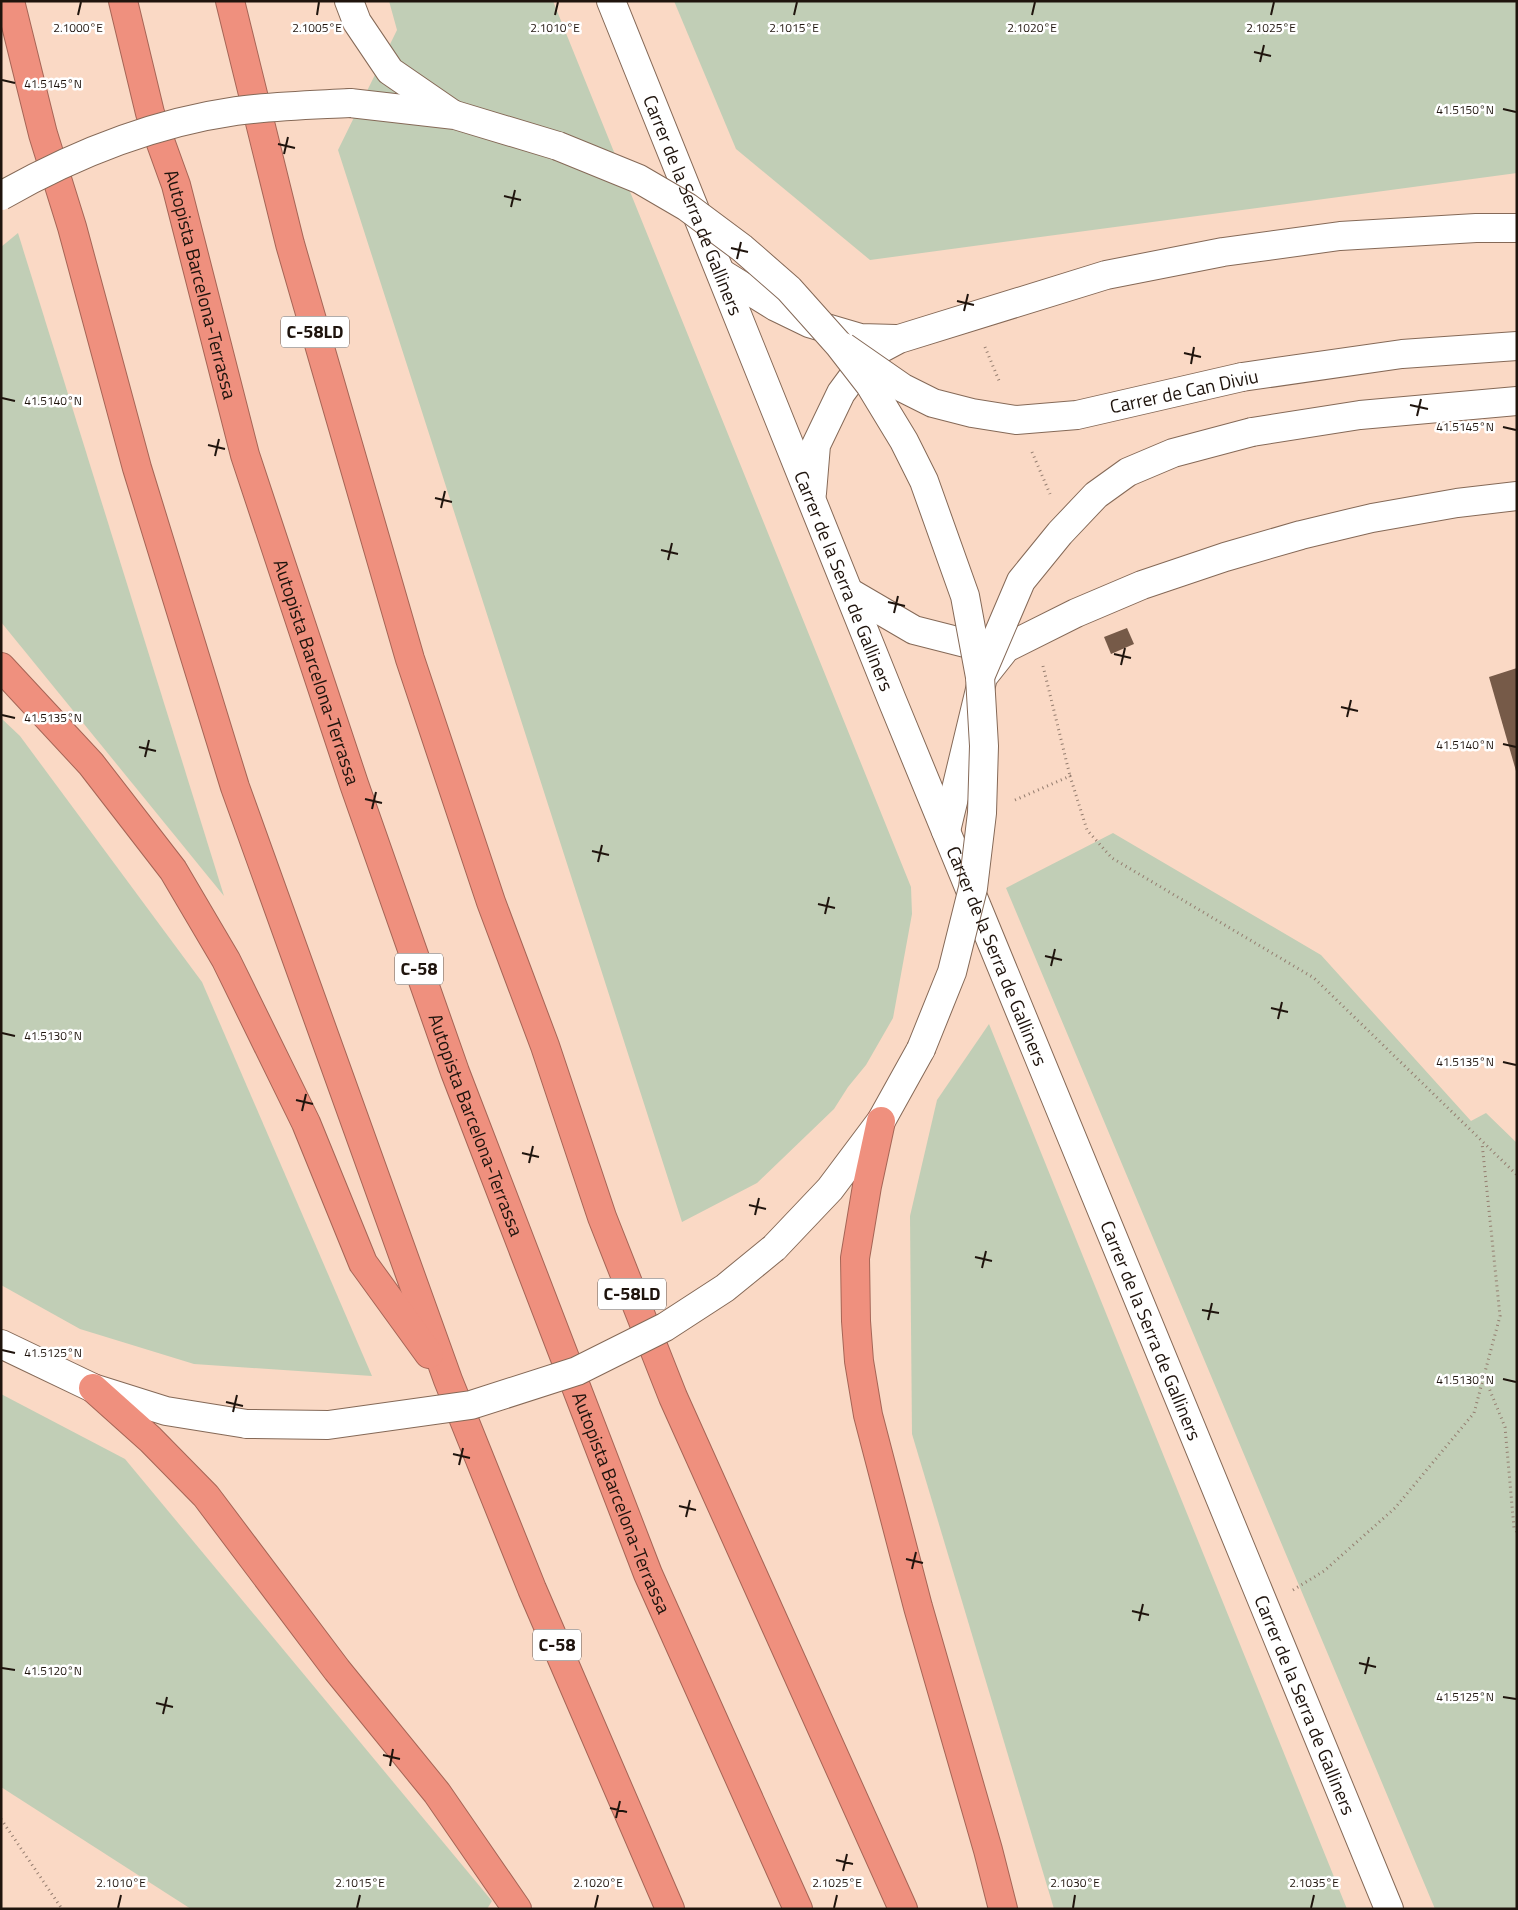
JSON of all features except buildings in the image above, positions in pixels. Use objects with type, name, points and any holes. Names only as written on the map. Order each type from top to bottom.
[{"type":"highway","name":"C-58","points":[[10,1],[43,134],[72,227],[137,468],[235,787],[448,1380],[532,1589],[670,1909]]},
{"type":"highway","name":"Autopista Barcelona-Terrassa","points":[[123,1],[150,113],[176,184],[246,455],[354,784],[455,1072],[648,1574],[798,1909]]},
{"type":"highway","name":"C-58LD","points":[[230,1],[290,244],[410,659],[491,902],[545,1046],[602,1217],[673,1397],[902,1909]]},
{"type":"highway","points":[[1,667],[91,764],[174,870],[226,960],[306,1123],[363,1263],[448,1380]]},
{"type":"highway","points":[[880,1121],[855,1258],[858,1361],[868,1415],[918,1607],[988,1850],[1002,1909]]},
{"type":"highway","points":[[93,1388],[150,1439],[206,1496],[337,1670],[437,1793],[517,1909]]},
{"type":"street","points":[[349,1],[357,22],[390,71],[455,116]]},
{"type":"street","name":"Carrer de la Serra de Galliners","points":[[611,1],[946,831],[1389,1909]]},
{"type":"street","points":[[1,196],[38,175],[110,143],[187,121],[236,111],[300,105],[350,103],[455,116],[558,146],[638,179],[688,207],[742,248],[789,288],[839,345],[870,386],[904,441],[924,481],[965,596],[980,678],[984,746],[982,813],[973,888],[952,972],[921,1049],[880,1121],[830,1190],[774,1248],[725,1288],[666,1327],[577,1371],[471,1405],[328,1425],[247,1424],[166,1411],[93,1388],[1,1344]]},
{"type":"street","points":[[811,498],[816,445],[840,393],[869,355],[899,339],[1106,276],[1223,252],[1340,236],[1476,228],[1517,228]]},
{"type":"street","points":[[721,273],[776,307],[810,323],[860,338],[899,339]]},
{"type":"street","name":"Carrer de Can Diviu","points":[[839,345],[903,388],[933,402],[972,413],[1016,420],[1078,415],[1144,398],[1242,377],[1402,354],[1517,346]]},
{"type":"street","points":[[980,678],[1021,581],[1060,533],[1096,495],[1128,472],[1173,453],[1252,432],[1360,415],[1517,401]]},
{"type":"street","points":[[946,831],[983,678],[1006,648],[1076,612],[1142,585],[1225,557],[1301,535],[1372,518],[1457,503],[1517,496]]},
{"type":"street","points":[[849,592],[914,630],[969,644],[1006,648]]},
{"type":"path","points":[[1008,803],[1070,776],[1087,830],[1112,858],[1314,978],[1517,1175]]},
{"type":"path","points":[[1265,1607],[1324,1571],[1395,1508],[1474,1413],[1500,1316],[1482,1142]]},
{"type":"path","points":[[1484,1376],[1505,1427],[1514,1528],[1517,1532]]},
{"type":"path","points":[[1,1819],[62,1909]]},
{"type":"green space","points":[[389,1],[553,1],[911,887],[912,914],[893,1018],[866,1065],[848,1087],[834,1109],[757,1183],[682,1222],[338,150],[397,30]]},
{"type":"green space","points":[[674,1],[1517,1],[1517,173],[870,260],[736,149]]},
{"type":"green space","points":[[18,233],[224,896],[1,622],[1,247]]},
{"type":"green space","points":[[1,718],[20,736],[202,982],[372,1376],[194,1364],[80,1329],[1,1285]]},
{"type":"green space","points":[[1113,833],[1321,955],[1471,1121],[1486,1113],[1517,1143],[1517,1909],[1435,1909],[1006,888]]},
{"type":"green space","points":[[989,1024],[1347,1909],[1054,1909],[912,1434],[910,1216],[937,1100]]},
{"type":"green space","points":[[1,1394],[125,1459],[492,1901],[487,1909],[191,1909],[1,1787]]}]
